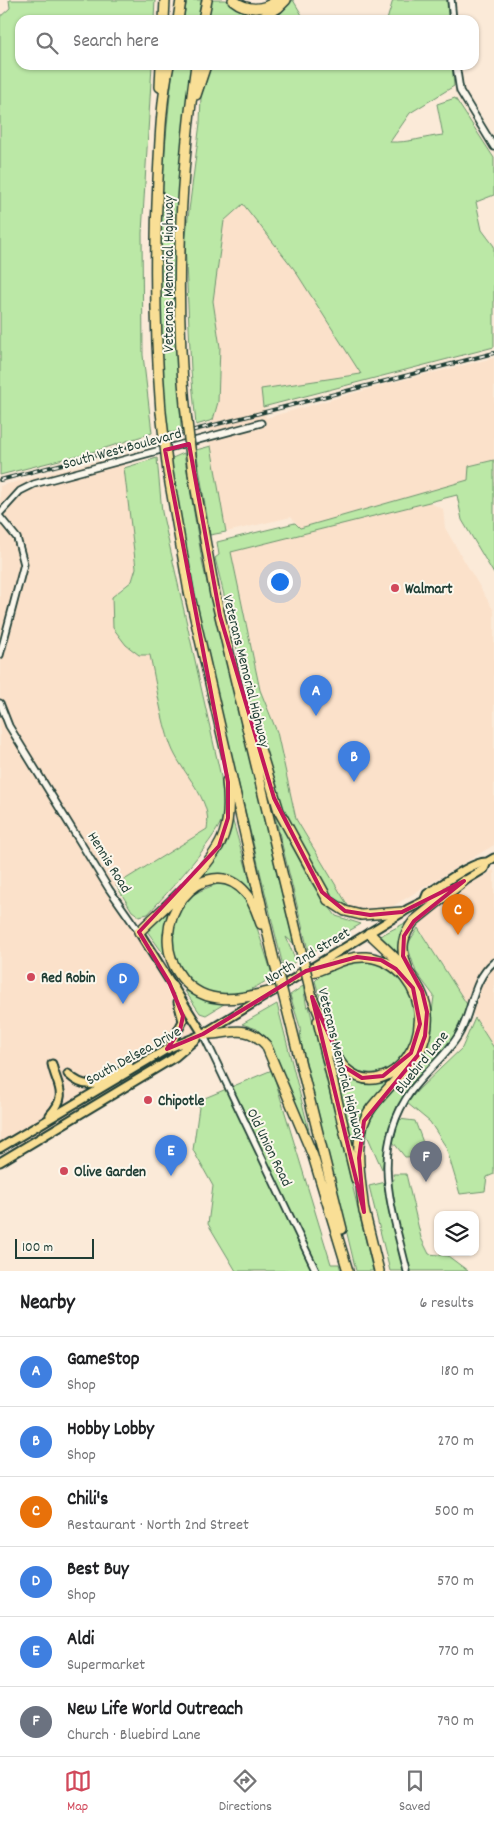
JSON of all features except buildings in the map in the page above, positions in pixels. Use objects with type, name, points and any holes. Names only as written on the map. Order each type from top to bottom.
[{"type":"highway","points":[[164,15],[165,0]]},
{"type":"highway","points":[[179,15],[182,0]]},
{"type":"highway","points":[[204,15],[207,0]]},
{"type":"highway","points":[[233,0],[245,7],[258,9],[277,0]]},
{"type":"highway","points":[[266,15],[278,8],[286,0]]},
{"type":"highway","points":[[160,129],[158,111],[161,70]]},
{"type":"highway","name":"Veterans Memorial Highway","points":[[167,70],[160,129],[155,258],[156,354],[161,412],[177,535],[208,680],[273,956],[352,1271]]},
{"type":"highway","name":"Veterans Memorial Highway","points":[[195,70],[186,147],[179,265],[185,405],[202,535],[379,1271]]},
{"type":"highway","points":[[186,147],[196,97],[204,70]]},
{"type":"highway","points":[[220,616],[274,798],[322,892],[334,905],[353,914],[370,915],[383,912],[402,912]]},
{"type":"highway","points":[[139,932],[208,860],[219,846],[227,826],[228,782],[208,680]]},
{"type":"highway","points":[[273,956],[251,899],[243,889],[234,884],[221,879],[203,882],[185,895],[175,908],[169,924],[168,945],[174,968],[190,986],[205,996],[219,1000],[233,1000],[273,991]]},
{"type":"highway","points":[[409,972],[403,951],[404,936],[414,921],[464,881]]},
{"type":"highway","points":[[364,1212],[359,1158],[364,1121],[371,1108],[418,1055],[425,1036],[427,1012],[416,980],[368,933]]},
{"type":"highway","points":[[300,974],[322,970],[343,960],[357,957],[372,958],[388,964],[403,975],[416,996],[420,1024],[415,1044],[406,1059],[390,1073],[371,1078],[356,1076],[338,1061],[312,997]]},
{"type":"highway","points":[[203,1034],[242,1030],[256,1036],[266,1045],[312,1156],[348,1271]]},
{"type":"main road","name":"North 2nd Street","points":[[425,899],[427,894],[464,871],[494,858]]},
{"type":"main road","name":"North 2nd Street","points":[[203,1034],[402,912],[464,881],[484,868],[487,862]]},
{"type":"main road","name":"Hennis Road","points":[[139,932],[203,1034]]},
{"type":"main road","points":[[167,1049],[183,1021],[181,1007],[169,982]]},
{"type":"main road","name":"South Delsea Drive","points":[[0,1148],[167,1049],[203,1034]]},
{"type":"main road","name":"South Delsea Drive","points":[[0,1162],[175,1057],[203,1034]]},
{"type":"main road","points":[[45,1121],[57,1107],[62,1094],[52,1064]]},
{"type":"main road","points":[[68,1074],[78,1084],[94,1086],[130,1066],[140,1065]]},
{"type":"street","points":[[451,0],[452,15]]},
{"type":"street","points":[[457,70],[460,91],[494,146]]},
{"type":"street","name":"South West Boulevard","points":[[0,515],[20,491],[34,484],[261,423]]},
{"type":"street","points":[[0,515],[17,538],[24,564],[0,655]]},
{"type":"street","name":"Hennis Road","points":[[0,703],[10,726],[109,889],[139,932]]},
{"type":"street","name":"Bluebird Lane","points":[[407,1271],[386,1180],[390,1135],[399,1111],[411,1091],[446,1054],[459,1035],[470,1012],[479,980],[486,969],[494,962]]},
{"type":"street","name":"Old Union Road","points":[[203,1034],[316,1271]]},
{"type":"highlighted area","points":[[189,444],[220,616],[274,798],[322,892],[345,911],[370,915],[402,912],[464,881],[414,921],[404,936],[403,956],[422,991],[427,1012],[425,1036],[418,1055],[364,1121],[359,1158],[364,1212],[312,997],[343,1066],[362,1078],[383,1076],[411,1053],[420,1024],[413,988],[396,969],[381,960],[357,957],[306,971],[203,1034],[167,1049],[180,1030],[183,1016],[169,982],[139,932],[219,846],[228,818],[228,782],[165,450]]},
{"type":"shaded area","points":[[243,204],[294,269],[361,374],[261,389],[266,418],[390,383],[494,358],[494,460],[469,466],[468,480],[300,528],[291,517],[226,532],[208,434],[218,402],[220,347],[213,301],[224,221]]},
{"type":"shaded area","points":[[123,455],[136,568],[132,581],[119,589],[150,655],[171,746],[201,798],[209,818],[207,829],[110,889],[203,1034],[23,1142],[0,1149],[0,486]]},
{"type":"shaded area","points":[[428,502],[443,509],[445,528],[494,611],[494,845],[393,906],[369,914],[350,909],[296,819],[277,732],[260,690],[231,552]]},
{"type":"shaded area","points":[[494,870],[494,1048],[412,917]]},
{"type":"green space","points":[[9,0],[155,0],[154,15],[15,15],[15,70],[152,70],[142,233],[143,355],[152,433],[99,450],[0,475],[0,17],[10,8]]},
{"type":"green space","points":[[187,0],[204,0],[201,15],[184,15]]},
{"type":"green space","points":[[211,0],[226,0],[245,12],[266,10],[258,15],[207,15]]},
{"type":"green space","points":[[293,0],[302,15],[279,15]]},
{"type":"green space","points":[[393,0],[447,0],[448,15],[388,15]]},
{"type":"green space","points":[[173,70],[192,70],[182,157],[179,202],[178,339],[181,431],[168,433],[162,384],[158,220]]},
{"type":"green space","points":[[209,70],[452,70],[454,86],[410,113],[390,142],[410,141],[443,135],[437,104],[455,98],[494,158],[494,195],[476,202],[482,230],[494,246],[494,347],[263,407],[261,389],[361,374],[294,269],[243,204],[224,221],[213,301],[220,347],[218,402],[213,420],[196,425],[191,370],[185,242],[200,123],[201,96]]},
{"type":"green space","points":[[211,446],[226,532],[210,535],[196,450]]},
{"type":"green space","points":[[184,453],[203,566],[294,944],[286,937],[296,961],[284,970],[208,658],[175,504],[170,459]]},
{"type":"green space","points":[[157,458],[162,512],[221,777],[224,812],[221,822],[204,849],[148,914],[139,916],[132,911],[116,885],[207,829],[208,818],[201,797],[176,756],[167,736],[150,655],[139,655],[126,645],[113,628],[112,597],[132,581],[136,568],[124,468]]},
{"type":"green space","points":[[494,460],[494,574],[462,520],[457,495],[231,552],[260,690],[277,732],[296,819],[350,909],[332,898],[313,868],[281,804],[246,686],[215,558],[219,555],[217,542],[295,523],[300,528],[468,480],[469,466]]},
{"type":"green space","points":[[274,812],[312,884],[336,916],[361,924],[309,954]]},
{"type":"green space","points":[[232,818],[254,895],[246,887],[225,876],[210,877],[190,884],[226,842]]},
{"type":"green space","points":[[218,884],[233,886],[248,900],[273,977],[249,990],[229,997],[210,994],[187,978],[173,954],[170,940],[170,927],[175,914],[183,903],[194,894]]},
{"type":"green space","points":[[172,905],[163,934],[168,960],[147,931]]},
{"type":"green space","points":[[407,922],[399,941],[398,955],[378,937]]},
{"type":"green space","points":[[418,928],[468,1006],[450,1043],[422,1073],[398,1104],[390,1126],[382,1169],[367,1135],[368,1121],[428,1045],[434,996],[416,972],[407,945]]},
{"type":"green space","points":[[353,960],[381,965],[397,973],[408,986],[414,1002],[415,1020],[412,1038],[405,1053],[394,1066],[379,1072],[355,1070],[348,1066],[342,1058],[332,1038],[315,981],[322,974]]},
{"type":"green space","points":[[303,986],[373,1271],[356,1271],[301,1042],[300,1027],[290,995]]},
{"type":"green space","points":[[185,991],[224,1004],[206,1015],[200,1013]]},
{"type":"green space","points":[[277,1004],[311,1138],[270,1042],[257,1029],[242,1024]]},
{"type":"green space","points":[[475,1018],[494,1048],[494,1174],[487,1177],[485,1191],[460,1194],[446,1147],[430,1122],[407,1103],[462,1048]]},
{"type":"green space","points":[[332,1062],[364,1082],[393,1077],[376,1094],[360,1118],[354,1155]]},
{"type":"green space","points":[[272,1070],[331,1264],[339,1264],[341,1271],[236,1271],[208,1224],[213,1186],[193,1150],[200,1100]]},
{"type":"green space","points":[[399,1119],[415,1121],[428,1156],[405,1157],[393,1142]]},
{"type":"green space","points":[[393,1174],[406,1174],[421,1238],[429,1254],[448,1256],[468,1271],[390,1271],[369,1186],[394,1180]]},
{"type":"railway","points":[[0,480],[494,353]]},
{"type":"place","name":"Walmart","points":[[395,588]]},
{"type":"place","name":"GameStop","points":[[316,716]]},
{"type":"place","name":"Hobby Lobby","points":[[354,782]]},
{"type":"place","name":"Chili's","points":[[458,935]]},
{"type":"place","name":"Red Robin","points":[[31,977]]},
{"type":"place","name":"Best Buy","points":[[123,1004]]},
{"type":"place","name":"Chipotle","points":[[148,1100]]},
{"type":"place","name":"Olive Garden","points":[[64,1171]]},
{"type":"place","name":"Aldi","points":[[171,1176]]},
{"type":"place","name":"New Life World Outreach","points":[[426,1182]]}]
